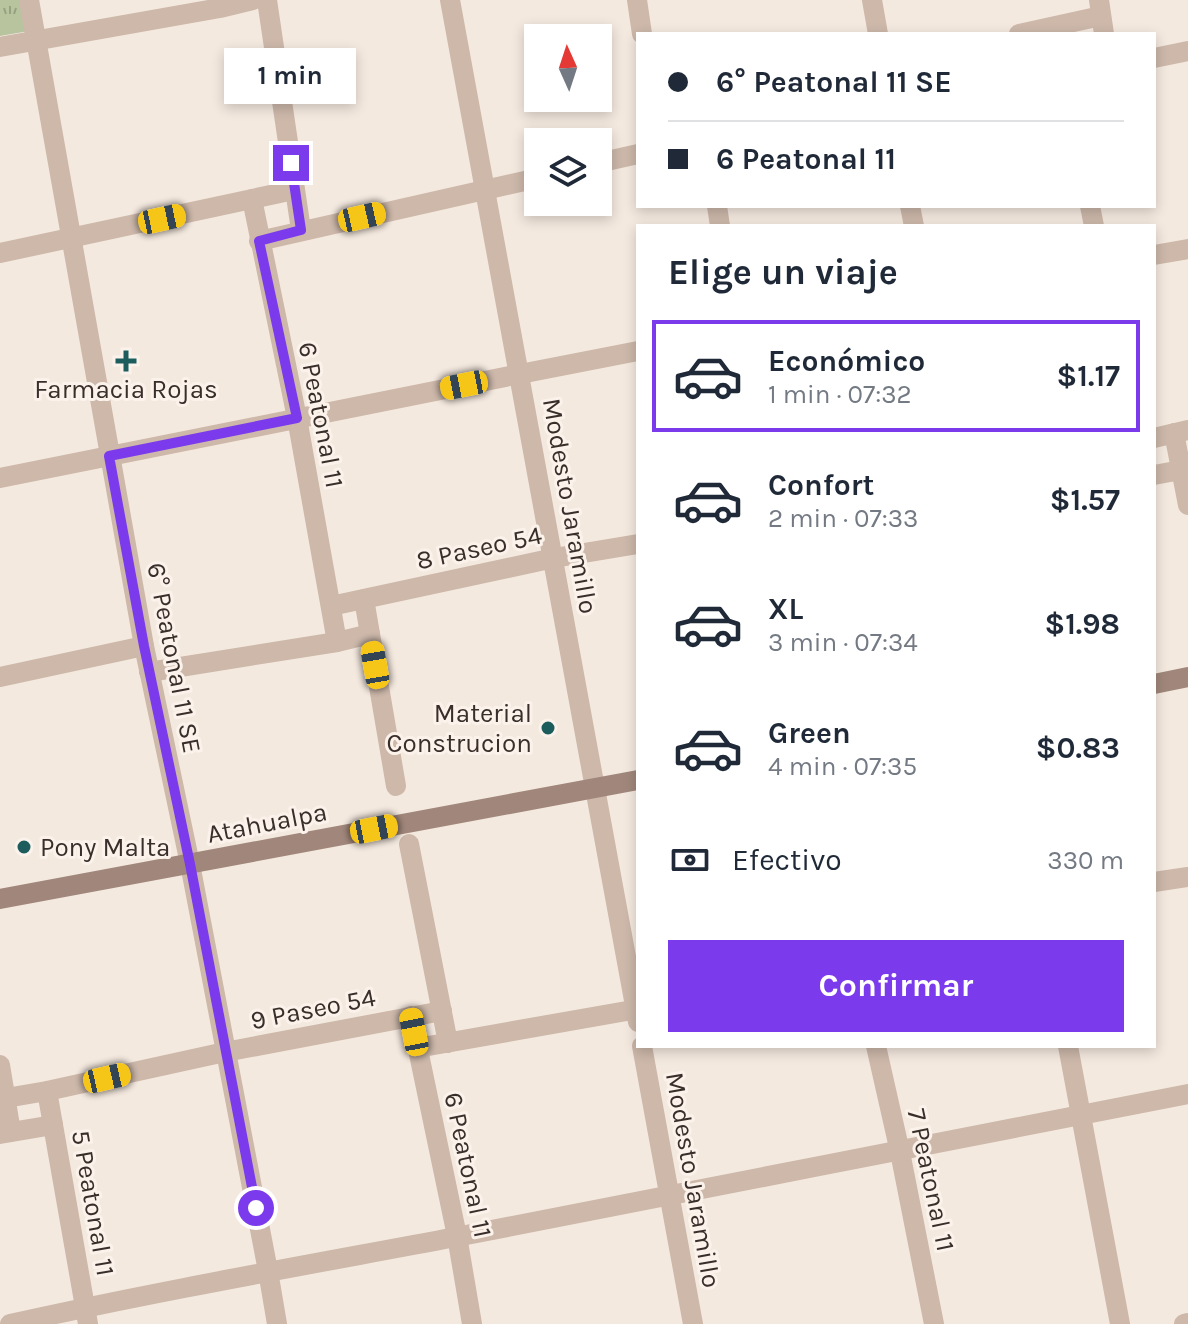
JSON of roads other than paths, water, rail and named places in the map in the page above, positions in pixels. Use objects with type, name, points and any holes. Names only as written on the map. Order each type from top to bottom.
[{"type":"street","name":"6° Peatonal 11 SE","points":[[29,0],[144,646],[190,864],[277,1324]]},
{"type":"street","points":[[0,47],[253,0]]},
{"type":"street","points":[[267,0],[301,230]]},
{"type":"street","name":"Modesto Jaramillo","points":[[450,0],[636,1008]]},
{"type":"street","points":[[637,0],[642,32]]},
{"type":"street","points":[[872,0],[878,32]]},
{"type":"street","points":[[1058,30],[1101,17]]},
{"type":"street","points":[[1156,58],[1188,51]]},
{"type":"street","points":[[612,160],[636,154]]},
{"type":"street","points":[[259,241],[524,181]]},
{"type":"street","points":[[0,253],[294,190]]},
{"type":"street","name":"6 Peatonal 11","points":[[252,199],[297,418],[337,642]]},
{"type":"street","points":[[1156,255],[1188,249]]},
{"type":"street","points":[[0,478],[636,351]]},
{"type":"street","points":[[1156,438],[1181,432],[1181,470],[1188,505]]},
{"type":"street","points":[[1156,475],[1181,470]]},
{"type":"street","name":"8 Paseo 54","points":[[331,606],[554,558],[636,544]]},
{"type":"street","points":[[364,599],[396,786]]},
{"type":"street","points":[[149,672],[370,634]]},
{"type":"street","points":[[0,677],[144,646]]},
{"type":"street","points":[[1156,684],[1188,677]]},
{"type":"street","name":"Atahualpa","points":[[0,899],[636,780]]},
{"type":"street","points":[[409,844],[448,1043]]},
{"type":"street","points":[[1156,882],[1188,877]]},
{"type":"street","name":"9 Paseo 54","points":[[6,1098],[442,1011]]},
{"type":"street","points":[[417,1048],[636,1014]]},
{"type":"street","name":"6 Peatonal 11","points":[[411,1016],[472,1324]]},
{"type":"street","name":"Modesto Jaramillo","points":[[642,1048],[693,1324]]},
{"type":"street","name":"7 Peatonal 11","points":[[876,1048],[934,1324]]},
{"type":"street","points":[[1068,1048],[1120,1324]]},
{"type":"street","points":[[0,1065],[6,1098],[5,1133],[53,1125]]},
{"type":"street","name":"5 Peatonal 11","points":[[47,1091],[86,1316]]},
{"type":"street","points":[[10,1324],[86,1316],[268,1271],[900,1152],[1188,1094]]},
{"type":"place","name":"Farmacia Rojas","points":[[126,361]]},
{"type":"place","name":"Material Construcion","points":[[548,728]]},
{"type":"place","name":"Pony Malta","points":[[24,847]]}]
